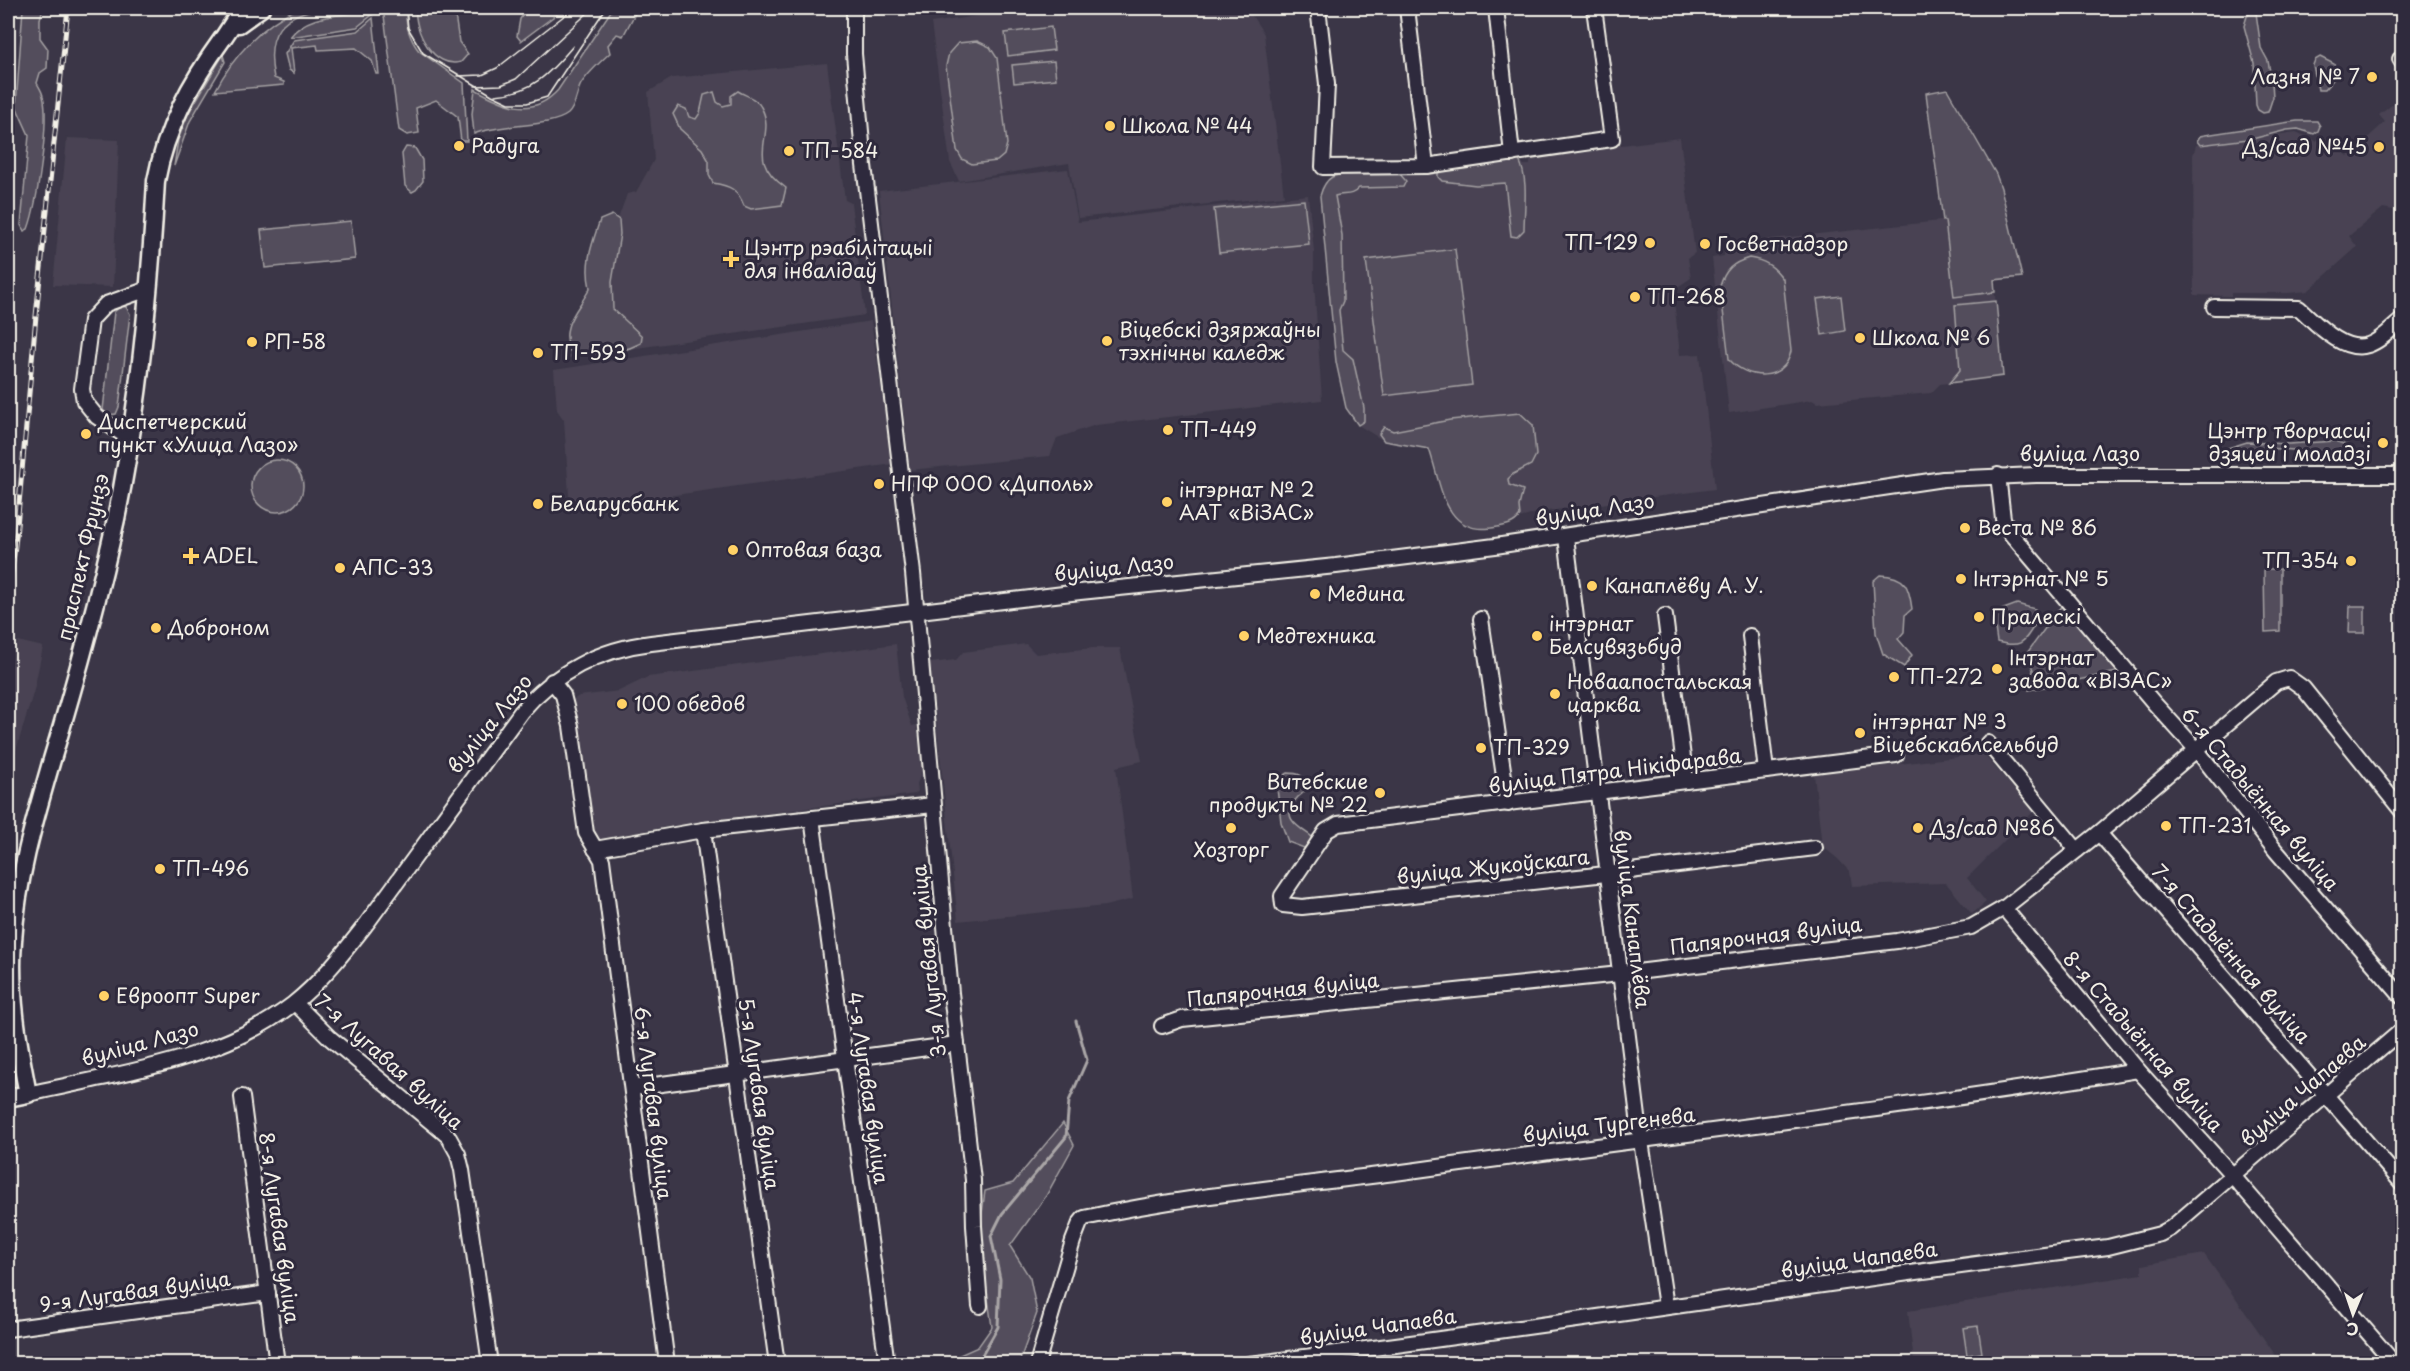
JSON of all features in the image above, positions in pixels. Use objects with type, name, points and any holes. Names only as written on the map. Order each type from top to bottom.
[{"type":"main road","name":"праспект Фрунзэ","points":[[28,1094],[22,1065],[13,986],[12,942],[20,882],[40,797],[94,609],[116,519],[141,366],[156,181],[161,153],[173,121],[191,86],[222,38],[245,8]]},
{"type":"main road","name":"праспект Фрунзэ","points":[[222,38],[261,8]]},
{"type":"main road","name":"вуліца Лазо","points":[[8,1098],[28,1094]]},
{"type":"street","name":"3-я Лугавая вуліца","points":[[854,8],[854,54],[864,165],[902,468],[933,804],[973,1180],[980,1306]]},
{"type":"street","points":[[1318,8],[1327,84],[1323,166],[1426,166],[1612,140],[1594,8]]},
{"type":"street","points":[[1407,8],[1426,166]]},
{"type":"street","points":[[1496,8],[1512,154]]},
{"type":"street","points":[[130,440],[97,417],[84,402],[83,377],[91,320],[106,304],[148,289]]},
{"type":"street","points":[[2214,307],[2298,308],[2332,338],[2348,344],[2366,346],[2403,320]]},
{"type":"street","name":"вуліца Лазо","points":[[28,1094],[195,1055],[256,1029],[295,1003],[340,956],[367,923],[538,692],[552,681],[594,657],[637,645],[1073,592],[1336,566],[1566,537],[1914,482],[1998,475],[2403,475]]},
{"type":"street","name":"6-я Стадыённая вуліца","points":[[1998,475],[2003,519],[2012,534],[2154,703],[2196,749],[2276,851],[2403,997]]},
{"type":"street","name":"вуліца Канаплёва","points":[[1566,537],[1606,874],[1641,1141],[1666,1305]]},
{"type":"street","points":[[1665,616],[1686,782]]},
{"type":"street","points":[[1481,619],[1508,804]]},
{"type":"street","points":[[1750,636],[1766,771]]},
{"type":"street","name":"Папярочная вуліца","points":[[1162,1026],[1182,1019],[1620,974],[1947,933],[1971,927],[2004,908],[2099,833],[2276,682],[2289,678],[2302,688],[2403,811]]},
{"type":"street","name":"6-я Лугавая вуліца","points":[[552,681],[563,695],[572,726],[586,833],[602,860],[667,1364]]},
{"type":"street","points":[[1988,743],[2077,850]]},
{"type":"street","name":"вуліца Пятра Нікіфарава","points":[[1283,905],[1282,896],[1326,831],[1338,824],[1896,754]]},
{"type":"street","points":[[595,849],[703,830],[933,804]]},
{"type":"street","name":"4-я Лугавая вуліца","points":[[812,818],[887,1364]]},
{"type":"street","name":"5-я Лугавая вуліца","points":[[703,830],[777,1364]]},
{"type":"street","name":"7-я Стадыённая вуліца","points":[[2099,833],[2403,1183]]},
{"type":"street","name":"вуліца Жукоўскага","points":[[1283,905],[1302,907],[1606,874],[1815,848]]},
{"type":"street","name":"8-я Стадыённая вуліца","points":[[2004,908],[2138,1070],[2234,1176],[2395,1364]]},
{"type":"street","name":"7-я Лугавая вуліца","points":[[295,1003],[330,1038],[448,1136],[458,1154],[490,1364]]},
{"type":"street","name":"вуліца Чапаева","points":[[1249,1364],[1387,1347],[1666,1305],[2119,1245],[2160,1234],[2171,1228],[2234,1176],[2403,1030]]},
{"type":"street","points":[[632,1088],[957,1044]]},
{"type":"street","name":"вуліца Тургенева","points":[[1037,1364],[1073,1240],[1084,1218],[1231,1194],[1641,1141],[2043,1086],[2138,1070]]},
{"type":"street","name":"8-я Лугавая вуліца","points":[[242,1097],[277,1364]]},
{"type":"street","name":"9-я Лугавая вуліца","points":[[8,1329],[268,1293]]},
{"type":"shaded area","points":[[23,8],[43,8],[40,19],[40,38],[48,49],[47,68],[40,73],[37,83],[43,94],[45,108],[42,162],[32,217],[28,229],[24,231],[21,225],[29,135],[16,106]]},
{"type":"shaded area","points":[[298,8],[325,8],[297,15],[279,28],[274,38],[272,63],[274,78],[284,82],[284,85],[215,91],[230,66],[250,43],[272,23]]},
{"type":"shaded area","points":[[383,8],[406,8],[408,30],[419,51],[464,83],[467,141],[461,141],[458,117],[436,100],[416,108],[419,133],[407,135],[399,130]]},
{"type":"shaded area","points":[[416,8],[454,8],[459,42],[468,54],[461,62],[451,63],[442,60],[427,46],[418,27]]},
{"type":"shaded area","points":[[528,8],[565,8],[521,41],[517,36],[520,19]]},
{"type":"shaded area","points":[[613,8],[638,8],[623,36],[617,34],[608,45],[610,53],[581,84],[573,108],[568,114],[537,124],[497,128],[474,134],[472,114],[475,89],[507,104],[518,106],[528,107],[548,99],[558,90]]},
{"type":"shaded area","name":"Школа № 44","points":[[1029,8],[1247,8],[1264,34],[1284,196],[1078,218],[1069,163],[959,181],[950,162],[931,23]]},
{"type":"shaded area","points":[[360,12],[372,15],[357,27],[290,37],[304,24],[313,20]]},
{"type":"shaded area","points":[[2256,13],[2261,48],[2268,61],[2272,82],[2273,97],[2268,112],[2263,113],[2256,105],[2254,63],[2244,26],[2247,16]]},
{"type":"shaded area","points":[[373,18],[379,74],[376,74],[372,61],[356,48],[318,50],[317,45],[291,48],[294,73],[289,70],[285,54],[294,40],[358,31]]},
{"type":"shaded area","points":[[1051,27],[1054,50],[1008,56],[1005,33]]},
{"type":"shaded area","points":[[977,41],[990,47],[997,58],[1007,144],[1004,155],[997,161],[972,164],[962,159],[957,150],[946,66],[949,53],[958,43]]},
{"type":"shaded area","points":[[223,55],[225,62],[190,121],[174,166],[178,140],[188,114]]},
{"type":"shaded area","points":[[2320,57],[2334,64],[2338,74],[2324,90],[2318,90],[2313,65]]},
{"type":"shaded area","points":[[1054,61],[1056,79],[1014,83],[1012,65]]},
{"type":"shaded area","name":"Цэнтр рэабілітацыі для інвалідаў","points":[[827,63],[845,200],[851,203],[865,315],[568,358],[627,194],[636,192],[654,160],[648,92],[672,78]]},
{"type":"shaded area","points":[[1947,89],[1996,174],[2001,188],[2022,277],[1994,280],[1995,292],[1954,297],[1926,93]]},
{"type":"shaded area","points":[[738,91],[756,101],[761,107],[766,128],[763,156],[773,177],[786,188],[782,205],[751,209],[744,206],[733,189],[713,183],[709,175],[709,161],[702,149],[680,129],[673,114],[678,106],[686,109],[689,117],[696,119],[700,113],[704,95],[714,92],[717,102],[723,106],[731,104],[731,96]]},
{"type":"shaded area","points":[[2402,97],[2402,203],[2393,210],[2383,208],[2349,236],[2357,247],[2308,291],[2231,293],[2231,296],[2194,295],[2193,155],[2196,145],[2296,132],[2316,141],[2322,136],[2348,156],[2385,122],[2379,115]]},
{"type":"shaded area","points":[[2297,121],[2317,121],[2320,126],[2314,134],[2298,129],[2256,138],[2200,145],[2197,141],[2200,136],[2205,135]]},
{"type":"shaded area","points":[[67,138],[119,140],[113,287],[53,285]]},
{"type":"shaded area","name":"Віцебскі дзяржаўны тэхнічны каледж","points":[[1680,138],[1695,253],[1688,258],[1691,278],[1673,290],[1680,355],[1700,354],[1715,489],[1540,512],[1500,524],[1464,526],[1446,506],[1429,449],[1384,441],[1358,425],[1346,408],[1336,362],[1320,197],[1322,186],[1332,177],[1420,173],[1519,160],[1524,165],[1530,165],[1530,156]]},
{"type":"shaded area","points":[[406,147],[415,148],[422,160],[423,181],[412,192],[405,186],[402,154]]},
{"type":"shaded area","points":[[1519,160],[1524,176],[1525,204],[1524,230],[1517,237],[1511,236],[1505,183],[1476,185],[1442,181],[1438,177],[1438,171]]},
{"type":"shaded area","name":"Віцебскі дзяржаўны тэхнічны каледж","points":[[1068,169],[1078,222],[1308,195],[1314,251],[1322,400],[1096,425],[1057,438],[1050,456],[910,470],[879,191]]},
{"type":"shaded area","points":[[1399,173],[1406,181],[1403,187],[1359,188],[1351,194],[1335,196],[1342,235],[1343,301],[1339,310],[1343,350],[1353,359],[1364,408],[1364,421],[1358,425],[1346,408],[1336,362],[1320,196],[1327,181],[1338,175]]},
{"type":"shaded area","points":[[1304,200],[1309,244],[1219,253],[1214,209]]},
{"type":"shaded area","points":[[612,215],[619,220],[620,234],[612,282],[613,309],[642,336],[641,343],[606,354],[570,351],[567,333],[572,318],[590,288],[588,262],[594,237],[600,220]]},
{"type":"shaded area","name":"Школа № 6","points":[[1987,216],[2003,376],[1940,384],[1931,393],[1817,403],[1812,400],[1729,413],[1712,258],[1724,256],[1725,244]]},
{"type":"shaded area","points":[[351,221],[355,259],[265,268],[261,230]]},
{"type":"shaded area","points":[[1455,249],[1472,385],[1384,396],[1366,260]]},
{"type":"shaded area","points":[[1749,258],[1768,264],[1783,279],[1791,351],[1781,369],[1764,375],[1745,371],[1729,359],[1720,286],[1730,268]]},
{"type":"shaded area","points":[[1841,296],[1845,331],[1822,335],[1817,299]]},
{"type":"shaded area","points":[[1996,301],[2003,376],[1949,383],[1960,370],[1955,305]]},
{"type":"shaded area","points":[[121,306],[126,307],[130,314],[119,407],[116,414],[108,415],[103,410],[114,312]]},
{"type":"shaded area","points":[[871,321],[893,464],[570,510],[564,420],[557,410],[554,370]]},
{"type":"shaded area","points":[[1520,413],[1533,425],[1536,455],[1531,465],[1508,479],[1509,485],[1523,490],[1519,506],[1520,516],[1511,524],[1491,528],[1475,528],[1463,523],[1453,515],[1446,504],[1429,449],[1384,441],[1379,434],[1384,427],[1393,431],[1450,420]]},
{"type":"shaded area","points":[[2335,441],[2349,446],[2351,451],[2348,455],[2265,449],[2248,451],[2226,459],[2217,456],[2218,451],[2247,442],[2289,444]]},
{"type":"shaded area","points":[[277,460],[287,462],[295,468],[301,476],[303,486],[301,496],[295,504],[287,510],[277,512],[267,510],[259,504],[253,496],[251,486],[253,476],[259,468],[267,462]]},
{"type":"shaded area","points":[[2264,569],[2280,569],[2280,631],[2265,632]]},
{"type":"shaded area","points":[[1880,575],[1901,580],[1909,594],[1912,609],[1905,615],[1904,632],[1898,639],[1912,655],[1904,667],[1883,654],[1876,633],[1873,581]]},
{"type":"shaded area","points":[[2017,604],[2035,609],[2038,620],[2022,642],[2006,644],[1997,642],[1993,613]]},
{"type":"shaded area","points":[[2062,605],[2117,668],[2117,672],[2029,690],[2033,670],[2027,653]]},
{"type":"shaded area","points":[[2350,606],[2365,606],[2365,633],[2349,633]]},
{"type":"shaded area","points":[[18,641],[43,647],[34,690],[8,777],[8,678]]},
{"type":"shaded area","points":[[896,644],[902,697],[912,726],[917,725],[922,771],[917,784],[918,791],[915,794],[665,827],[598,841],[589,830],[580,732],[573,700],[579,696],[619,691],[648,677]]},
{"type":"shaded area","points":[[1026,644],[1036,654],[1093,648],[1120,648],[1142,761],[1116,767],[1133,899],[1105,906],[958,921],[930,663],[956,660],[963,652]]},
{"type":"shaded area","name":"Дз/сад №86","points":[[1983,754],[2034,811],[1967,878],[1986,902],[1972,914],[1946,883],[1852,886],[1850,872],[1822,846],[1814,774]]},
{"type":"shaded area","points":[[1288,773],[1300,775],[1307,785],[1290,810],[1295,824],[1311,836],[1310,843],[1304,848],[1288,842],[1281,822],[1276,780]]},
{"type":"shaded area","points":[[1063,1123],[1074,1145],[1046,1196],[1010,1246],[1030,1278],[1037,1313],[1019,1363],[944,1364],[978,1347],[992,1327],[979,1236],[985,1191],[1013,1183]]},
{"type":"shaded area","points":[[2204,1254],[2281,1363],[1914,1363],[1908,1311],[2142,1274],[2142,1265]]},
{"type":"shaded area","points":[[1978,1326],[1982,1353],[1967,1355],[1963,1328]]},
{"type":"waterway","points":[[977,1364],[998,1327],[1000,1279],[991,1236],[1002,1214],[1066,1137],[1069,1101],[1087,1060],[1076,1021]]},
{"type":"tram line","points":[[406,8],[408,28],[423,53],[509,103],[527,103],[547,97],[606,8]]},
{"type":"tram line","points":[[458,76],[482,75],[497,68],[574,8]]},
{"type":"tram line","points":[[475,86],[501,85],[516,79],[593,8]]},
{"type":"tram line","points":[[495,95],[530,86],[548,73],[573,46]]},
{"type":"railway","points":[[8,603],[68,8]]},
{"type":"place","name":"Лазня № 7","points":[[2372,77]]},
{"type":"place","name":"Школа № 44","points":[[1110,126]]},
{"type":"place","name":"Радуга","points":[[459,146]]},
{"type":"place","name":"Дз/сад №45","points":[[2379,147]]},
{"type":"place","name":"ТП-584","points":[[789,151]]},
{"type":"place","name":"ТП-129","points":[[1650,243]]},
{"type":"place","name":"Госветнадзор","points":[[1705,244]]},
{"type":"place","name":"Цэнтр рэабілітацыі для інвалідаў","points":[[731,259]]},
{"type":"place","name":"ТП-268","points":[[1635,297]]},
{"type":"place","name":"Школа № 6","points":[[1860,338]]},
{"type":"place","name":"Віцебскі дзяржаўны тэхнічны каледж","points":[[1107,341]]},
{"type":"place","name":"РП-58","points":[[252,342]]},
{"type":"place","name":"ТП-593","points":[[538,353]]},
{"type":"place","name":"ТП-449","points":[[1168,430]]},
{"type":"place","name":"Диспетчерский пункт «Улица Лазо»","points":[[86,434]]},
{"type":"place","name":"Цэнтр творчасці дзяцей і моладзі","points":[[2383,443]]},
{"type":"place","name":"НПФ ООО «Диполь»","points":[[879,484]]},
{"type":"place","name":"інтэрнат № 2 ААТ «ВіЗАС»","points":[[1167,502]]},
{"type":"place","name":"Беларусбанк","points":[[538,504]]},
{"type":"place","name":"Веста № 86","points":[[1965,528]]},
{"type":"place","name":"Оптовая база","points":[[733,550]]},
{"type":"place","name":"ADEL","points":[[191,556]]},
{"type":"place","name":"ТП-354","points":[[2351,561]]},
{"type":"place","name":"АПС-33","points":[[340,568]]},
{"type":"place","name":"Інтэрнат № 5","points":[[1961,579]]},
{"type":"place","name":"Канаплёву А. У.","points":[[1592,586]]},
{"type":"place","name":"Медина","points":[[1315,594]]},
{"type":"place","name":"Пралескі","points":[[1979,617]]},
{"type":"place","name":"Доброном","points":[[156,628]]},
{"type":"place","name":"Медтехника","points":[[1244,636]]},
{"type":"place","name":"інтэрнат Белсувязьбуд","points":[[1537,636]]},
{"type":"place","name":"Інтэрнат завода «ВІЗАС»","points":[[1997,669]]},
{"type":"place","name":"ТП-272","points":[[1894,677]]},
{"type":"place","name":"Новаапостальская царква","points":[[1555,694]]},
{"type":"place","name":"100 обедов","points":[[622,704]]},
{"type":"place","name":"інтэрнат № 3 Віцебскаблсельбуд","points":[[1860,733]]},
{"type":"place","name":"ТП-329","points":[[1481,748]]},
{"type":"place","name":"Витебские продукты № 22","points":[[1380,793]]},
{"type":"place","name":"ТП-231","points":[[2166,826]]},
{"type":"place","name":"Хозторг","points":[[1231,828]]},
{"type":"place","name":"Дз/сад №86","points":[[1918,828]]},
{"type":"place","name":"ТП-496","points":[[160,869]]},
{"type":"place","name":"Евроопт Super","points":[[104,996]]}]
